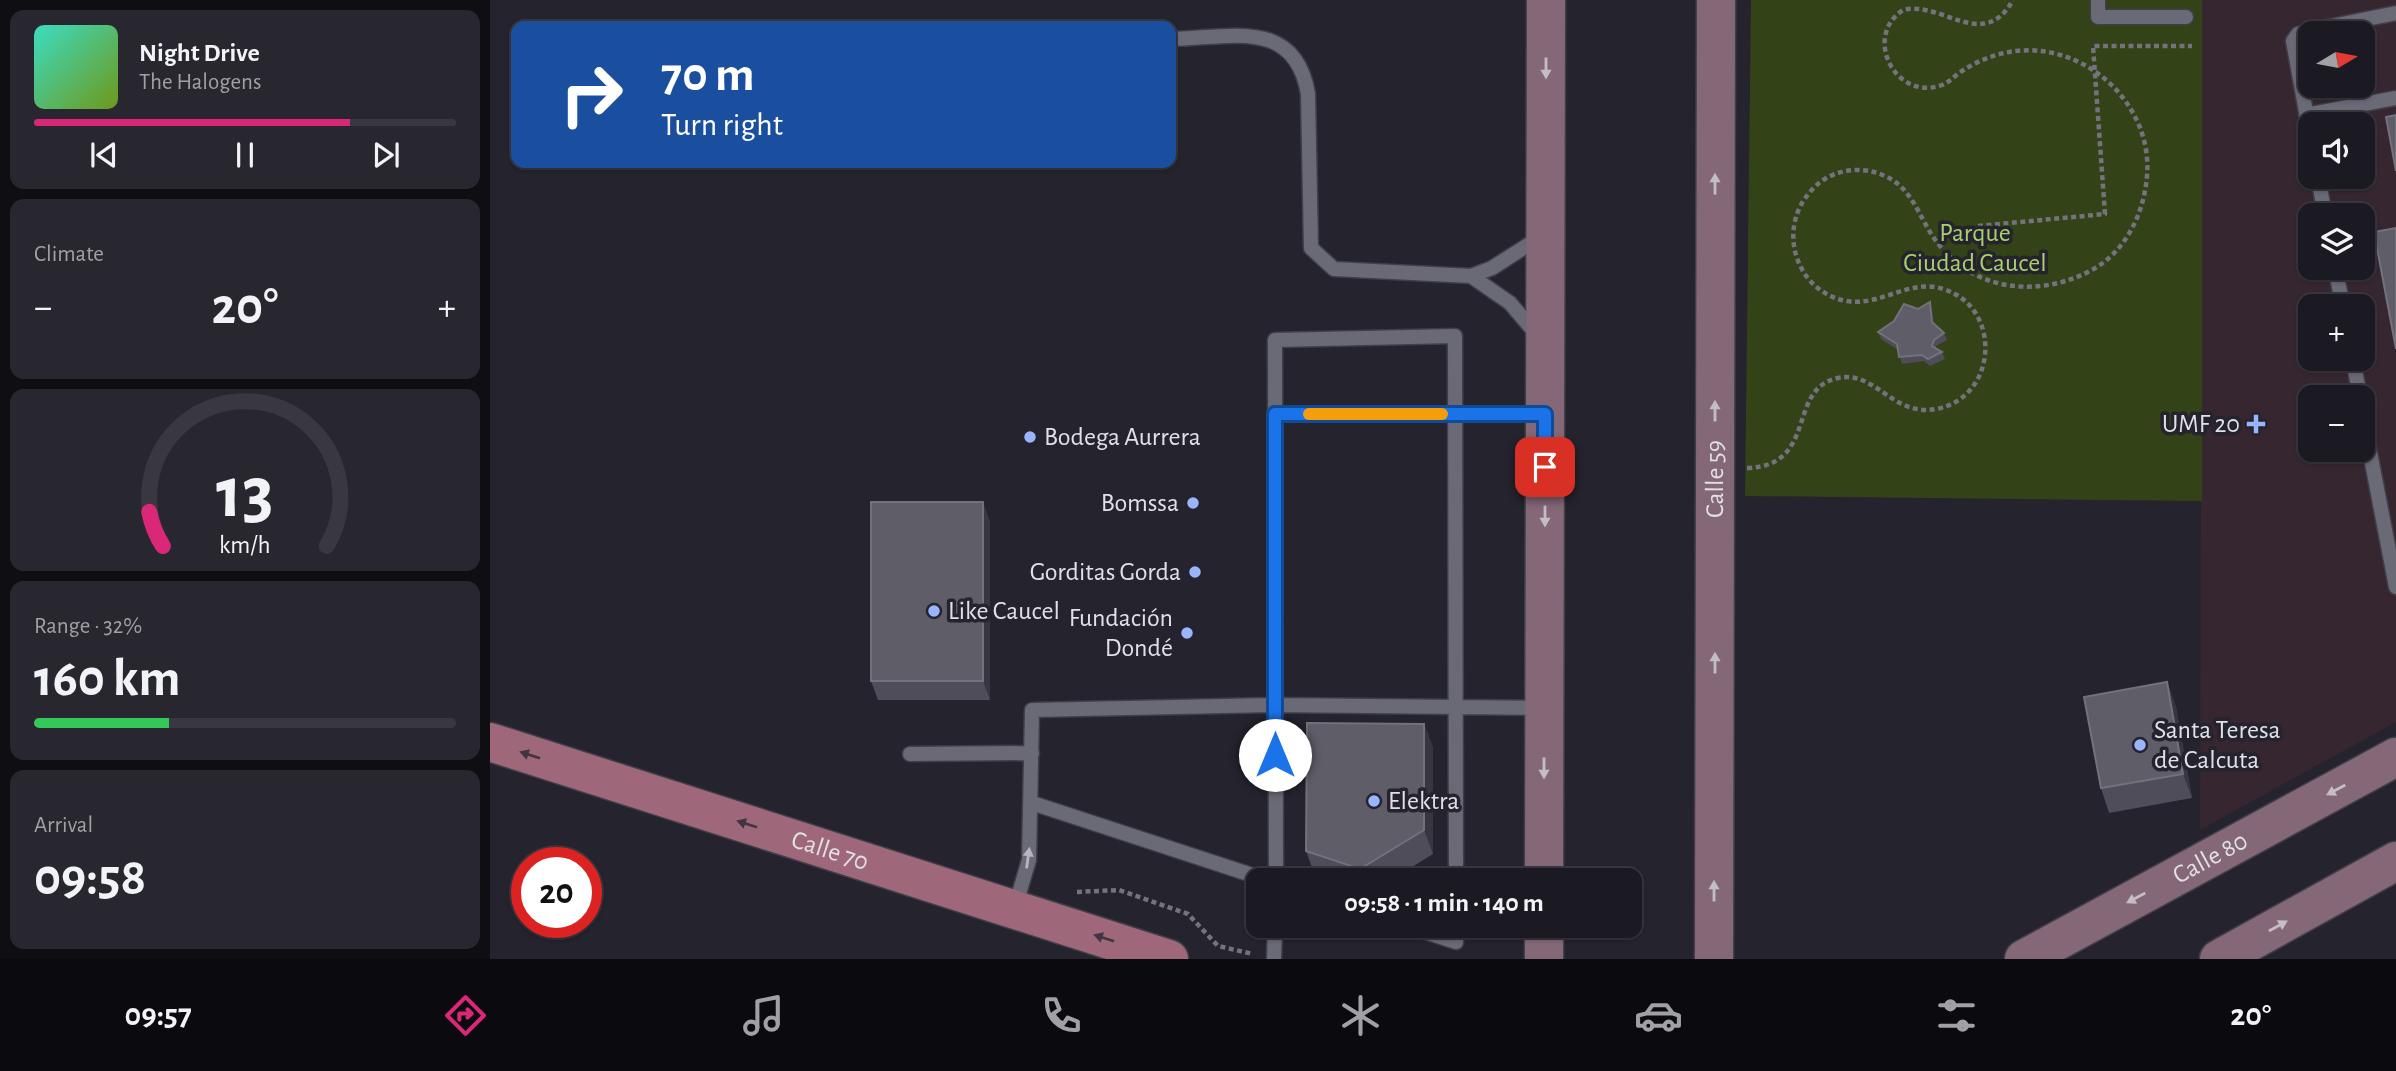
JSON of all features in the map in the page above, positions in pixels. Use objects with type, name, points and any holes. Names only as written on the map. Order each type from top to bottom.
[{"type":"main road","points":[[1544,868],[1546,0]]},
{"type":"main road","name":"Calle 59","points":[[1714,959],[1716,0]]},
{"type":"main road","name":"Calle 70","points":[[490,742],[1169,959]]},
{"type":"main road","name":"Calle 80","points":[[2024,959],[2396,757]]},
{"type":"main road","points":[[2219,959],[2396,862]]},
{"type":"main road","points":[[1544,938],[1544,959]]},
{"type":"lane","points":[[2098,0],[2098,17],[2186,17]]},
{"type":"lane","points":[[2305,112],[2293,50],[2293,41],[2298,34],[2396,13]]},
{"type":"lane","points":[[1176,39],[1262,37],[1280,43],[1296,58],[1305,76],[1308,94],[1311,248],[1320,260],[1334,270],[1471,276],[1493,268],[1545,233]]},
{"type":"lane","points":[[2326,112],[2396,98]]},
{"type":"lane","points":[[1471,276],[1510,303],[1545,345]]},
{"type":"lane","points":[[1276,868],[1275,340],[1455,336],[1456,868]]},
{"type":"lane","points":[[1275,414],[1545,414]]},
{"type":"lane","points":[[2372,462],[2396,587]]},
{"type":"lane","points":[[1014,910],[1029,860],[1032,710],[1275,705],[1544,708]]},
{"type":"lane","points":[[910,754],[1032,753]]},
{"type":"lane","points":[[1032,803],[1246,873]]},
{"type":"lane","points":[[1274,959],[1275,938]]},
{"type":"path","points":[[1947,7],[1966,20],[1977,21],[2000,15],[2013,0]]},
{"type":"path","points":[[1715,468],[1754,468],[1785,455],[1797,441],[1812,393],[1821,383],[1834,378],[1859,378],[1899,405],[1919,411],[1939,409],[1958,401],[1973,387],[1984,370],[1987,350],[1984,330],[1975,311],[1960,297],[1942,288],[1921,286],[1867,302],[1847,301],[1830,296],[1814,286],[1802,271],[1794,254],[1792,235],[1795,216],[1803,199],[1815,185],[1831,175],[1849,170],[1886,176],[1902,186],[1914,201],[1941,248],[1962,267],[1987,281],[2015,287],[2043,288],[2096,268],[2118,249],[2134,225],[2145,198],[2148,170],[2145,141],[2135,115],[2119,91],[2093,69],[2072,58],[2044,51],[2016,51],[1988,58],[1936,87],[1921,88],[1907,83],[1895,74],[1887,61],[1884,46],[1886,32],[1893,18],[1904,9],[1925,3]]},
{"type":"path","points":[[1978,226],[2105,214],[2093,46],[2192,46]]},
{"type":"shaded area","name":"UMF 20","points":[[2202,0],[2396,0],[2396,722],[2200,830]]},
{"type":"green space","name":"Parque Ciudad Caucel","points":[[1751,0],[2202,0],[2202,501],[1745,496]]},
{"type":"building","points":[[2396,115],[2396,171],[2386,117]]},
{"type":"building","points":[[2396,228],[2396,349],[2375,237],[2375,232]]},
{"type":"building","points":[[1930,302],[1932,322],[1944,333],[1934,340],[1932,346],[1942,352],[1928,359],[1922,355],[1899,357],[1897,344],[1878,332],[1894,321],[1904,304],[1918,309]]},
{"type":"building","name":"Like Caucel","points":[[871,502],[983,502],[983,681],[871,681]]},
{"type":"building","name":"Santa Teresa de Calcuta","points":[[2167,682],[2183,774],[2101,788],[2084,697]]},
{"type":"building","name":"Elektra","points":[[1307,723],[1424,724],[1424,830],[1362,868],[1306,851]]},
{"type":"slow traffic","points":[[1309,414],[1442,414]]},
{"type":"place","name":"UMF 20","points":[[2256,424]]},
{"type":"place","name":"Bodega Aurrera","points":[[1030,437]]},
{"type":"place","name":"Bomssa","points":[[1193,503]]},
{"type":"place","name":"Gorditas Gorda","points":[[1195,572]]},
{"type":"place","name":"Like Caucel","points":[[934,611]]},
{"type":"place","name":"Fundación Dondé","points":[[1187,633]]},
{"type":"place","name":"Santa Teresa de Calcuta","points":[[2140,745]]},
{"type":"place","name":"Elektra","points":[[1374,801]]},
{"type":"route","points":[[1275,755],[1275,414],[1545,414],[1545,467]]}]
